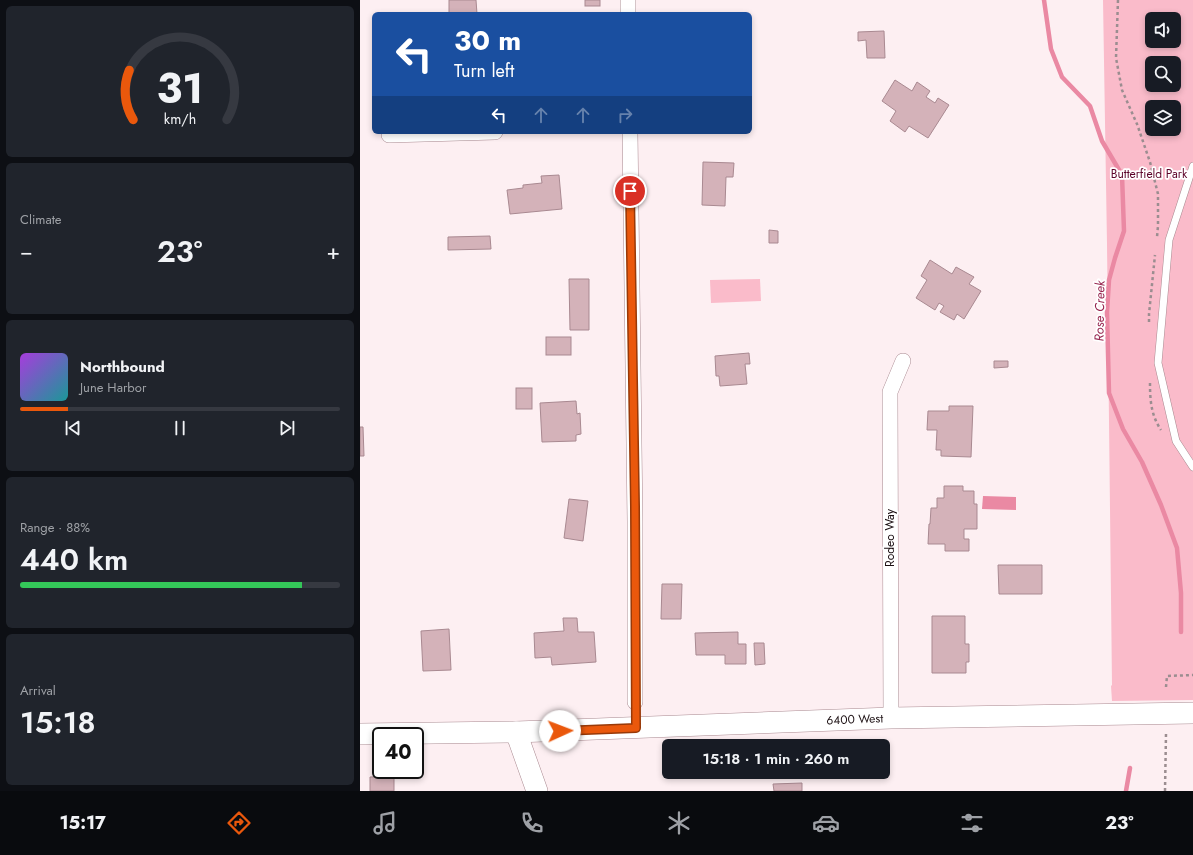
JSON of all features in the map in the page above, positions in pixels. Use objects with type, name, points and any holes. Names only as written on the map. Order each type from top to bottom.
[{"type":"street","points":[[628,0],[628,12]]},
{"type":"street","points":[[389,135],[424,134]]},
{"type":"street","points":[[630,134],[635,528],[635,702]]},
{"type":"street","name":"Rodeo Way","points":[[891,718],[890,392],[903,361]]},
{"type":"street","name":"6400 West","points":[[360,734],[516,732],[891,718],[1193,712]]},
{"type":"street","points":[[516,732],[537,791]]},
{"type":"lane","points":[[1193,166],[1169,240],[1158,363],[1176,441],[1193,467]]},
{"type":"lane","points":[[635,702],[636,728]]},
{"type":"path","points":[[1118,0],[1116,58],[1122,90],[1137,124],[1150,162],[1158,194],[1158,226],[1156,241]]},
{"type":"path","points":[[1149,327],[1156,249]]},
{"type":"path","points":[[1150,378],[1150,402],[1157,424],[1166,436]]},
{"type":"path","points":[[1166,688],[1167,676],[1193,675]]},
{"type":"path","points":[[1165,791],[1166,734]]},
{"type":"green space","name":"Butterfield Park","points":[[1103,0],[1193,0],[1193,700],[1112,701]]},
{"type":"green space","points":[[760,279],[761,301],[711,303],[710,280]]},
{"type":"shaded area","points":[[983,496],[1016,497],[1016,510],[982,509]]},
{"type":"building","points":[[449,0],[476,0],[477,12],[449,12]]},
{"type":"building","points":[[585,0],[600,0],[600,6],[585,6]]},
{"type":"building","points":[[884,31],[885,58],[867,58],[866,40],[858,41],[858,32]]},
{"type":"building","points":[[895,80],[912,91],[917,82],[930,91],[926,97],[935,103],[938,98],[949,105],[928,138],[909,126],[905,132],[890,121],[896,111],[882,101]]},
{"type":"building","points":[[703,162],[734,163],[733,177],[726,177],[725,206],[702,205]]},
{"type":"building","points":[[559,175],[562,209],[510,214],[507,190],[523,188],[523,185],[542,183],[541,176]]},
{"type":"building","points":[[769,230],[778,231],[778,243],[769,243]]},
{"type":"building","points":[[490,236],[491,249],[448,250],[448,237]]},
{"type":"building","points":[[930,260],[952,274],[956,267],[974,277],[969,284],[981,291],[964,319],[957,314],[954,320],[940,312],[944,306],[939,303],[935,310],[916,298],[927,280],[921,276]]},
{"type":"building","points":[[569,279],[589,279],[589,330],[570,330]]},
{"type":"building","points":[[546,337],[571,337],[571,355],[546,355]]},
{"type":"building","points":[[749,353],[750,364],[745,364],[747,384],[720,386],[719,376],[716,376],[715,356]]},
{"type":"building","points":[[994,361],[1008,361],[1008,367],[994,368]]},
{"type":"building","points":[[516,388],[532,388],[532,409],[516,409]]},
{"type":"building","points":[[576,401],[577,414],[580,413],[581,434],[576,435],[576,441],[542,442],[540,403]]},
{"type":"building","points":[[949,406],[973,406],[971,457],[941,456],[941,450],[936,450],[937,430],[927,430],[928,411],[949,411]]},
{"type":"building","points":[[360,427],[363,427],[364,456],[360,456]]},
{"type":"building","points":[[944,486],[963,486],[963,491],[974,491],[974,504],[977,504],[977,529],[964,529],[964,539],[969,539],[969,551],[945,551],[945,544],[928,544],[931,508],[937,508],[937,498],[944,498]]},
{"type":"building","points":[[569,499],[588,501],[583,541],[564,538]]},
{"type":"building","points":[[998,565],[1042,565],[1042,594],[999,594]]},
{"type":"building","points":[[662,584],[682,584],[681,619],[661,619]]},
{"type":"building","points":[[932,616],[965,616],[965,644],[969,644],[969,662],[966,662],[966,673],[932,673]]},
{"type":"building","points":[[563,618],[577,618],[578,632],[594,632],[596,662],[552,665],[551,657],[535,658],[534,633],[564,631]]},
{"type":"building","points":[[449,629],[451,670],[423,671],[421,631]]},
{"type":"building","points":[[738,632],[738,644],[746,644],[746,664],[725,664],[725,655],[696,655],[695,633]]},
{"type":"building","points":[[754,643],[764,643],[765,664],[755,665]]},
{"type":"building","points":[[370,777],[372,777],[372,779],[394,779],[394,791],[370,791]]},
{"type":"building","points":[[802,783],[802,791],[774,791],[773,784]]},
{"type":"waterway","name":"Rose Creek","points":[[1044,0],[1051,49],[1062,77],[1090,106],[1102,141],[1122,175],[1124,231],[1109,280],[1107,312],[1109,393],[1123,429],[1142,462],[1161,505],[1177,548],[1181,593],[1181,632]]},
{"type":"waterway","name":"Rose Creek","points":[[1126,791],[1130,768]]},
{"type":"route","points":[[560,731],[636,728],[635,506],[630,191]]}]
